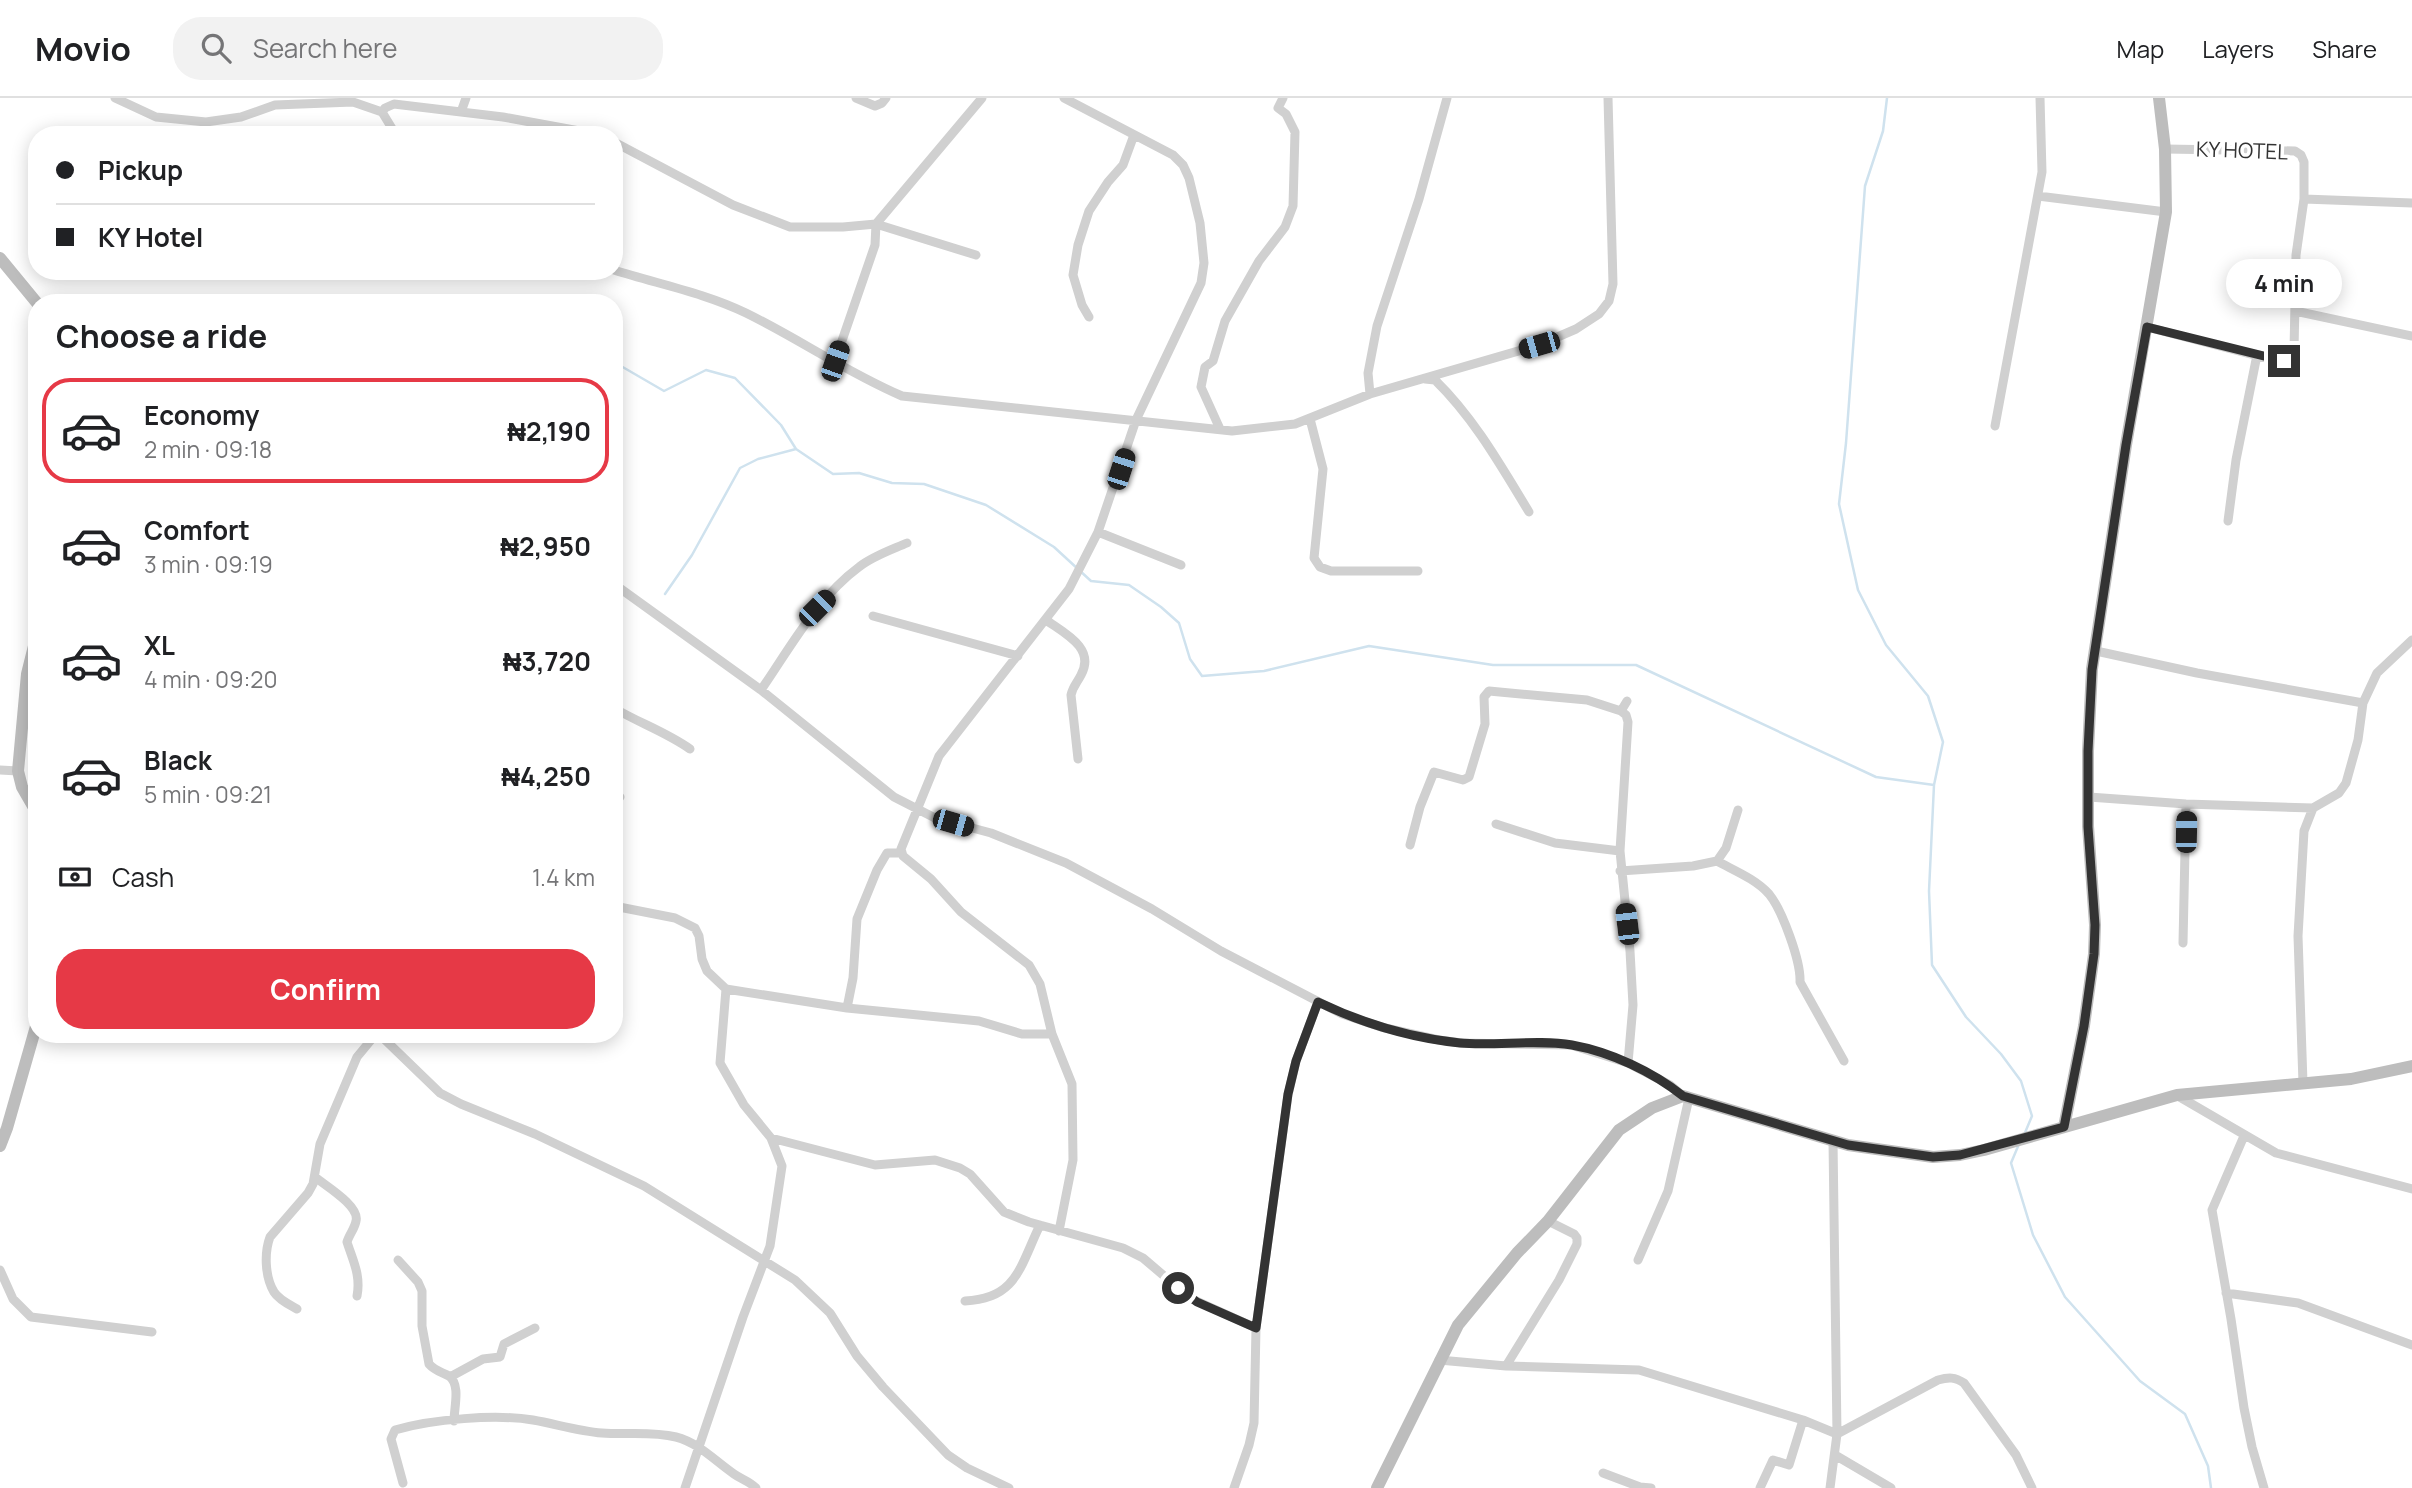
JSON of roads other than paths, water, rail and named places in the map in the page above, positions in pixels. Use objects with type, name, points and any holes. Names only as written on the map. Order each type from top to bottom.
[{"type":"street","points":[[115,98],[156,117],[195,121],[241,117],[275,105],[353,102],[382,112],[391,126]]},
{"type":"street","points":[[461,112],[466,98]]},
{"type":"street","points":[[856,98],[875,106],[883,103],[886,98]]},
{"type":"street","points":[[835,361],[875,246],[876,224],[982,98]]},
{"type":"street","points":[[901,853],[902,844],[939,756],[1069,589],[1098,532],[1136,420],[1201,283],[1203,263],[1200,223],[1189,178],[1183,165],[1173,155],[1064,98]]},
{"type":"street","points":[[1220,429],[1200,387],[1205,367],[1213,361],[1231,309],[1259,261],[1285,227],[1293,206],[1295,132],[1286,114],[1278,108],[1283,98]]},
{"type":"street","points":[[1370,394],[1368,373],[1377,326],[1419,199],[1447,98]]},
{"type":"street","points":[[623,273],[727,305],[835,361],[871,383],[902,396],[1232,431],[1295,424],[1370,394],[1539,345],[1576,330],[1599,314],[1609,301],[1613,284],[1608,98]]},
{"type":"street","points":[[1996,426],[2042,172],[2040,98]]},
{"type":"street","points":[[2064,1127],[2084,1026],[2094,954],[2095,925],[2088,827],[2092,670],[2126,445],[2166,212],[2165,149],[2159,98]]},
{"type":"street","points":[[382,112],[384,108],[394,104],[503,117],[552,126]]},
{"type":"street","points":[[1089,317],[1073,275],[1078,245],[1089,211],[1122,165],[1134,135]]},
{"type":"street","points":[[623,147],[733,205],[790,227],[876,224],[976,255]]},
{"type":"street","name":"KY HOTEL","points":[[2147,327],[2277,361],[2284,361],[2292,356],[2296,255],[2304,199],[2304,162],[2301,155],[2295,151],[2165,149]]},
{"type":"street","points":[[2038,196],[2166,212]]},
{"type":"street","points":[[2304,199],[2412,203]]},
{"type":"street","points":[[0,258],[30,294]]},
{"type":"street","points":[[2295,311],[2412,336]]},
{"type":"street","points":[[2228,521],[2236,460],[2257,355]]},
{"type":"street","points":[[1420,379],[1435,380],[1454,398],[1529,512]]},
{"type":"street","points":[[1310,419],[1323,469],[1314,558],[1320,567],[1331,571],[1419,571]]},
{"type":"street","points":[[1098,532],[1181,565]]},
{"type":"street","points":[[761,690],[817,608],[858,567],[907,543]]},
{"type":"street","points":[[623,590],[761,690],[873,781],[917,810],[990,833],[1066,863],[1152,909],[1221,951],[1318,1002],[1342,1014],[1381,1027],[1462,1043],[1571,1045],[1628,1063],[1670,1085],[1686,1097],[1833,1141],[1933,1157],[1983,1150],[2177,1095],[2351,1079],[2412,1066]]},
{"type":"street","points":[[873,616],[1018,656]]},
{"type":"street","points":[[1046,620],[1080,645],[1085,659],[1082,676],[1073,685],[1071,695],[1078,759]]},
{"type":"street","points":[[2089,797],[2186,804],[2313,808],[2339,793],[2346,783],[2358,740],[2363,703],[2377,674],[2412,640]]},
{"type":"street","points":[[2096,651],[2197,673],[2363,703]]},
{"type":"street","points":[[28,670],[18,771],[28,797]]},
{"type":"street","points":[[1410,845],[1420,807],[1434,772],[1464,780],[1469,777],[1485,724],[1484,697],[1489,691],[1587,700],[1626,715],[1628,722],[1620,871],[1632,991],[1628,1063]]},
{"type":"street","points":[[1621,711],[1627,701]]},
{"type":"street","points":[[623,713],[669,734],[690,749]]},
{"type":"street","points":[[0,770],[18,771]]},
{"type":"street","points":[[2183,943],[2186,804]]},
{"type":"street","points":[[2303,1083],[2298,936],[2304,831],[2313,808]]},
{"type":"street","points":[[1717,861],[1726,848],[1738,810]]},
{"type":"street","points":[[1496,824],[1555,843],[1620,851]]},
{"type":"street","points":[[847,1008],[853,978],[857,919],[887,853],[901,853],[931,879],[961,912],[1028,965],[1045,996],[1052,1034],[1072,1084],[1073,1160],[1059,1231]]},
{"type":"street","points":[[1620,871],[1693,866],[1717,861],[1759,885],[1769,894],[1796,952],[1800,982],[1844,1061]]},
{"type":"street","points":[[623,908],[675,918],[695,928],[707,971],[726,989],[847,1008],[979,1021],[1033,1035],[1052,1034]]},
{"type":"street","points":[[685,1488],[773,1236],[782,1166],[771,1138],[744,1105],[720,1063],[726,989]]},
{"type":"street","points":[[1234,1488],[1250,1445],[1254,1423],[1256,1328],[1288,1094],[1296,1061],[1318,1002]]},
{"type":"street","points":[[0,1146],[31,1043]]},
{"type":"street","points":[[297,1309],[274,1292],[266,1253],[270,1237],[308,1193],[315,1177],[320,1144],[357,1057],[370,1043]]},
{"type":"street","points":[[387,1043],[440,1093],[535,1134],[644,1186],[795,1280],[822,1304],[857,1356],[948,1455],[967,1468],[1009,1488]]},
{"type":"street","points":[[2177,1095],[2276,1153],[2412,1189]]},
{"type":"street","points":[[1377,1488],[1439,1360],[1458,1325],[1473,1306],[1548,1222],[1619,1130],[1652,1108],[1686,1097]]},
{"type":"street","points":[[1638,1260],[1668,1191],[1686,1097]]},
{"type":"street","points":[[2244,1136],[2211,1210],[2227,1293],[2244,1408],[2264,1488]]},
{"type":"street","points":[[771,1138],[875,1165],[921,1160],[948,1163],[970,1174],[1004,1212],[1059,1231],[1124,1248],[1143,1258],[1190,1298],[1256,1328]]},
{"type":"street","points":[[1830,1488],[1837,1434],[1833,1141]]},
{"type":"street","points":[[315,1177],[345,1200],[356,1214],[356,1221],[347,1242],[360,1282],[357,1296]]},
{"type":"street","points":[[1506,1366],[1559,1280],[1577,1244],[1574,1234],[1548,1222]]},
{"type":"street","points":[[965,1301],[993,1297],[1010,1285],[1040,1225]]},
{"type":"street","points":[[398,1260],[418,1282],[422,1291],[422,1326],[429,1364],[450,1377],[456,1390],[454,1421]]},
{"type":"street","points":[[0,1270],[13,1299],[31,1317],[152,1332]]},
{"type":"street","points":[[2227,1293],[2298,1303],[2412,1345]]},
{"type":"street","points":[[450,1377],[483,1359],[499,1357],[504,1344],[535,1328]]},
{"type":"street","points":[[1439,1360],[1506,1366],[1639,1370],[1803,1420],[1837,1434]]},
{"type":"street","points":[[1837,1434],[1938,1380],[1957,1378],[1964,1383],[2016,1455],[2032,1488]]},
{"type":"street","points":[[403,1483],[391,1434],[402,1428],[499,1418],[532,1420],[594,1432],[624,1435],[643,1432],[678,1437],[698,1446],[737,1477],[746,1479],[756,1488]]},
{"type":"street","points":[[1760,1488],[1773,1460],[1789,1465],[1803,1420]]},
{"type":"street","points":[[1835,1455],[1891,1488]]},
{"type":"street","points":[[1603,1473],[1640,1487],[1651,1488]]},
{"type":"waterway","points":[[1887,98],[1883,131],[1865,186],[1839,504],[1858,590],[1886,645],[1928,696],[1943,742],[1934,785],[1929,891],[1932,965],[1966,1017],[2001,1054],[2021,1081],[2032,1116],[2024,1135]]},
{"type":"waterway","points":[[623,367],[664,391],[706,370],[735,378],[781,425],[796,449],[833,474],[859,473],[892,483],[924,484],[986,505],[1054,547],[1091,581],[1129,585],[1161,607],[1179,623],[1190,659],[1202,676],[1264,671],[1369,646],[1493,665],[1636,665],[1876,777],[1934,785]]},
{"type":"waterway","points":[[665,594],[692,555],[740,468],[758,459],[796,449]]},
{"type":"waterway","points":[[2019,1144],[2011,1163],[2033,1235],[2065,1297],[2140,1381],[2185,1414],[2208,1466],[2211,1488]]}]
